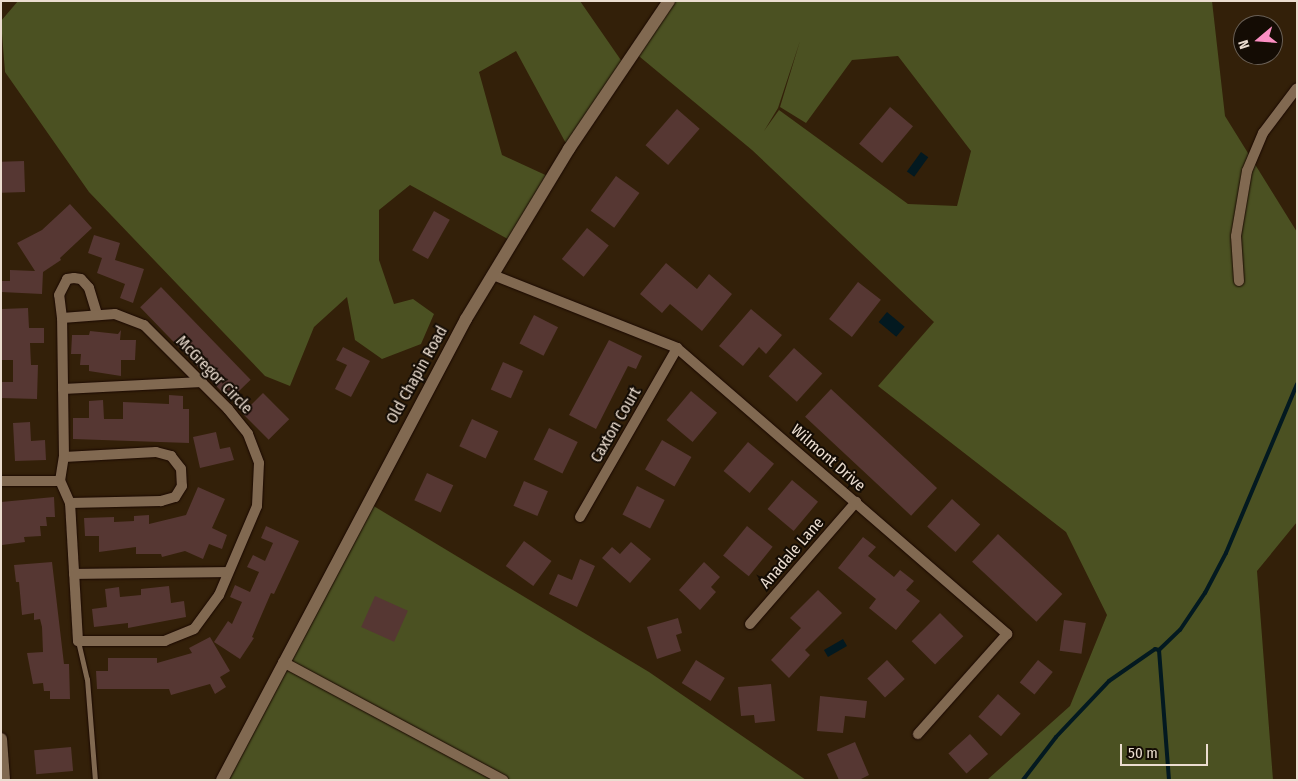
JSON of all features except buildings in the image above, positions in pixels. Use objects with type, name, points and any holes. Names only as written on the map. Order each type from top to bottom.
[{"type":"street","name":"Old Chapin Road","points":[[222,780],[421,400],[569,149],[669,1]]},
{"type":"street","points":[[1239,281],[1236,236],[1247,171],[1264,133],[1297,88]]},
{"type":"street","name":"Wilmont Drive","points":[[493,275],[678,348],[1007,634],[918,734]]},
{"type":"street","points":[[78,641],[70,503],[60,481],[64,457],[62,318],[59,294],[67,279],[81,279],[89,288],[97,315]]},
{"type":"street","name":"McGregor Circle","points":[[62,318],[97,315],[125,316],[144,325],[202,382],[242,425],[259,463],[257,506],[208,613],[185,635],[165,642],[78,641]]},
{"type":"street","name":"Caxton Court","points":[[580,517],[678,348]]},
{"type":"street","points":[[63,389],[202,382]]},
{"type":"street","points":[[64,457],[156,452],[171,456],[181,469],[182,486],[175,497],[161,501],[70,503]]},
{"type":"street","points":[[1,481],[60,481]]},
{"type":"street","name":"Anadale Lane","points":[[750,624],[856,502]]},
{"type":"street","points":[[74,574],[227,572]]},
{"type":"street","points":[[283,662],[503,780]]},
{"type":"street","points":[[1,739],[4,780]]},
{"type":"lane","points":[[78,641],[87,678],[95,780]]},
{"type":"green space","points":[[18,1],[580,1],[625,66],[569,149],[516,51],[479,72],[502,155],[552,178],[513,242],[410,185],[379,210],[379,260],[394,304],[413,299],[434,314],[421,344],[382,359],[355,340],[347,297],[314,327],[290,386],[265,376],[89,192],[5,72],[1,21]]},
{"type":"green space","points":[[668,1],[1212,1],[1225,116],[1297,232],[1297,522],[1257,571],[1273,780],[987,780],[1070,706],[1107,615],[1066,532],[878,386],[934,322],[752,150],[634,52]],"holes":[[[800,41],[780,107],[806,123],[852,60],[898,56],[971,151],[957,206],[908,204],[779,110],[764,131],[778,108]]]},
{"type":"green space","points":[[367,502],[649,672],[806,780],[222,780]]},
{"type":"water","points":[[921,152],[928,157],[914,177],[907,171]]},
{"type":"water","points":[[887,312],[905,327],[896,337],[879,322]]},
{"type":"water","points":[[843,639],[847,646],[828,657],[824,650]]},
{"type":"waterway","points":[[1023,780],[1056,737],[1109,681],[1155,649],[1159,650],[1180,630],[1205,593],[1226,553],[1297,384]]},
{"type":"waterway","points":[[1159,650],[1169,780]]}]
